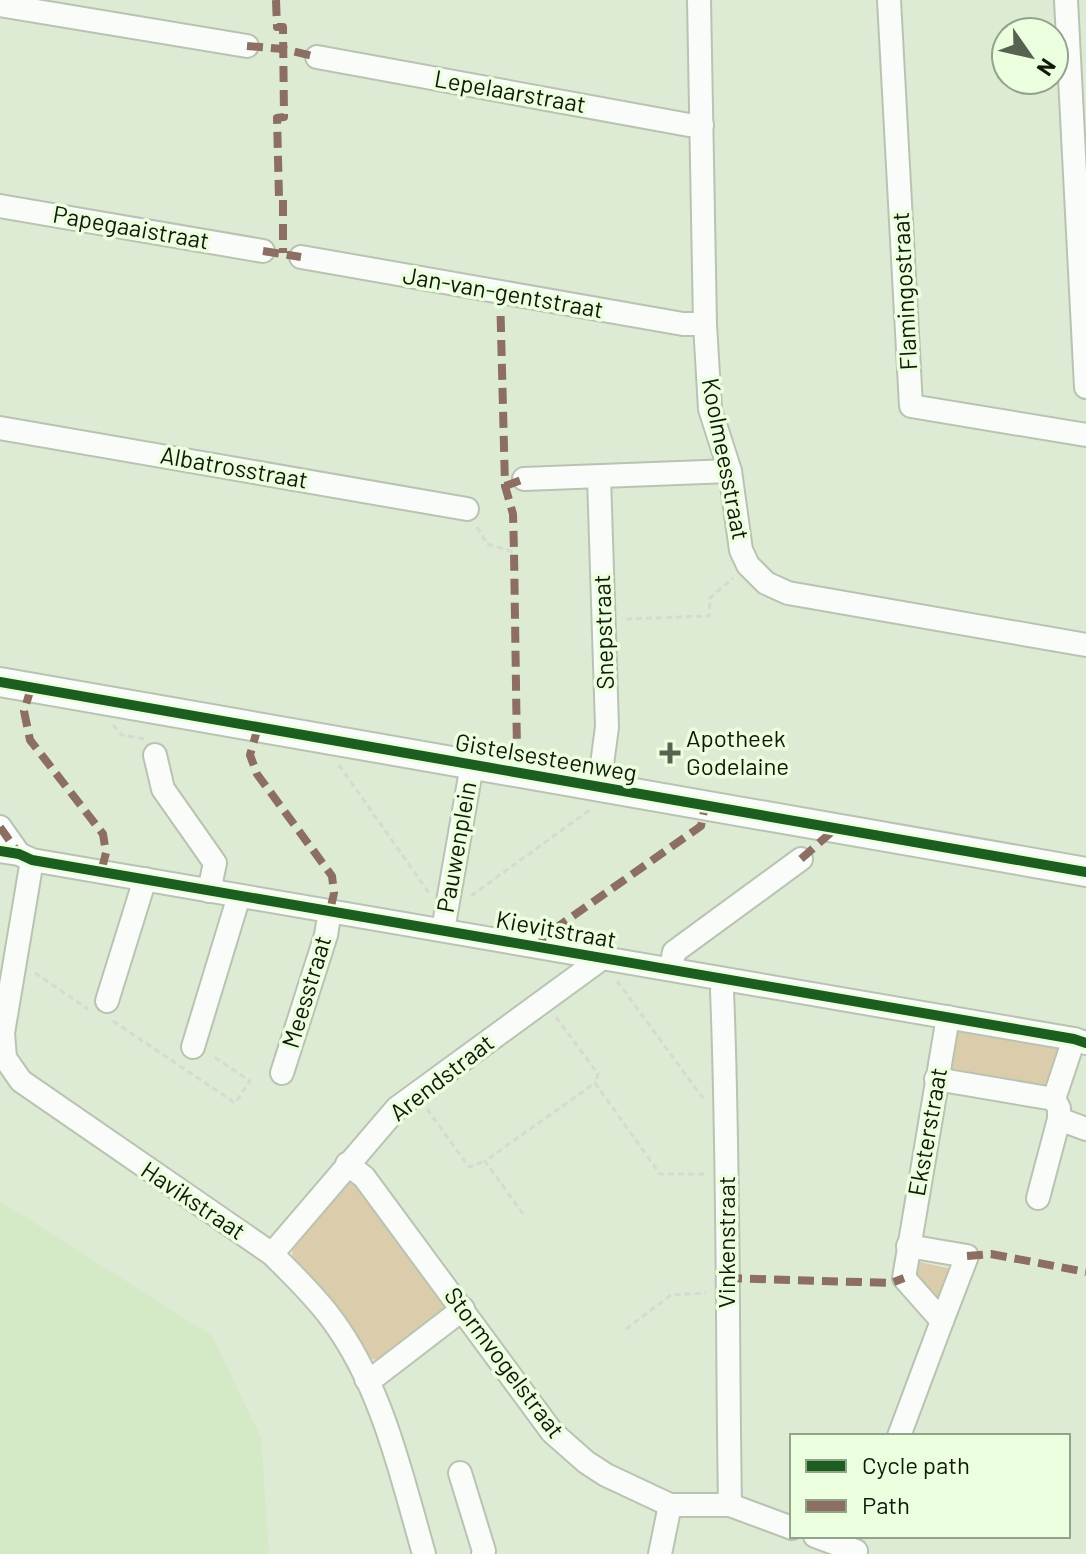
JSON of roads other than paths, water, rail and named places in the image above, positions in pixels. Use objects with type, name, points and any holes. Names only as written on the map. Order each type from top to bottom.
[{"type":"main road","name":"Gistelsesteenweg","points":[[0,682],[1086,872]]},
{"type":"street","name":"Koolmeesstraat","points":[[699,0],[705,324],[710,409],[730,471],[741,550],[748,565],[766,583],[788,593],[1086,645]]},
{"type":"street","name":"Flamingostraat","points":[[889,0],[911,406],[1086,435]]},
{"type":"street","points":[[1066,0],[1086,387]]},
{"type":"street","points":[[0,5],[247,46]]},
{"type":"street","name":"Lepelaarstraat","points":[[317,57],[702,125]]},
{"type":"street","name":"Papegaaistraat","points":[[0,206],[263,251]]},
{"type":"street","name":"Jan-van-gentstraat","points":[[301,257],[683,324],[705,324]]},
{"type":"street","name":"Albatrosstraat","points":[[0,428],[467,509]]},
{"type":"street","points":[[524,479],[730,471]]},
{"type":"street","name":"Snepstraat","points":[[599,477],[607,727],[599,787]]},
{"type":"street","points":[[155,755],[163,789],[215,863],[209,891]]},
{"type":"street","name":"Pauwenplein","points":[[443,930],[472,765]]},
{"type":"street","points":[[0,827],[17,855]]},
{"type":"street","name":"Kievitstraat","points":[[17,855],[1080,1041],[1057,1109],[1038,1198]]},
{"type":"street","name":"Havikstraat","points":[[17,855],[2,1027],[10,1079],[272,1254],[332,1318],[366,1379],[385,1424],[424,1554]]},
{"type":"street","points":[[671,969],[674,952],[801,859]]},
{"type":"street","points":[[104,1011],[145,879]]},
{"type":"street","points":[[193,1046],[239,896]]},
{"type":"street","name":"Meesstraat","points":[[282,1073],[326,935],[330,911]]},
{"type":"street","name":"Arendstraat","points":[[272,1254],[397,1108],[544,1000],[607,960]]},
{"type":"street","name":"Vinkenstraat","points":[[724,980],[730,1505]]},
{"type":"street","name":"Eksterstraat","points":[[942,1321],[904,1278],[948,1017]]},
{"type":"street","points":[[936,1079],[1057,1109],[1086,1129]]},
{"type":"street","name":"Stormvogelstraat","points":[[347,1164],[364,1177],[552,1432],[586,1462],[606,1475],[670,1505],[730,1505],[790,1527]]},
{"type":"street","points":[[900,1434],[967,1256],[908,1246]]},
{"type":"street","points":[[366,1379],[377,1375],[463,1309]]},
{"type":"street","points":[[460,1473],[483,1554]]},
{"type":"street","points":[[660,1554],[670,1505]]},
{"type":"street","points":[[823,1538],[857,1547]]},
{"type":"place","name":"Apotheek Godelaine","points":[[670,753]]}]
